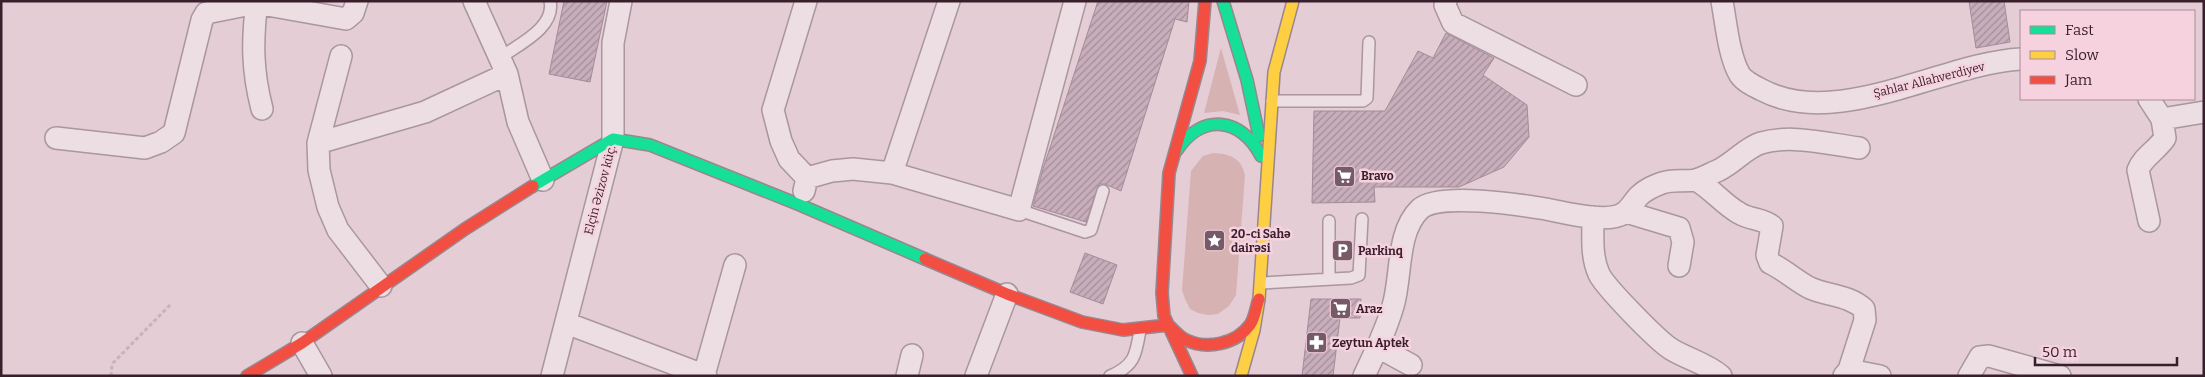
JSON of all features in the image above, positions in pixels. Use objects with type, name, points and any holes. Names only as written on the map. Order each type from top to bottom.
[{"type":"street","points":[[56,138],[145,148],[161,142],[174,133],[202,20],[206,13],[257,2],[346,19],[353,13],[357,1]]},
{"type":"street","points":[[474,1],[503,66],[518,122],[543,180]]},
{"type":"street","name":"Elçin Əzizov küç.","points":[[552,376],[614,139],[613,43],[621,1]]},
{"type":"street","points":[[806,1],[773,110],[781,141],[789,160],[807,178]]},
{"type":"street","points":[[892,173],[949,1]]},
{"type":"street","points":[[807,178],[832,171],[853,169],[892,173],[1018,210],[1075,1]]},
{"type":"street","points":[[1192,376],[1168,325],[1162,308],[1162,293],[1169,173],[1200,61],[1204,1]]},
{"type":"street","points":[[1223,1],[1247,80],[1268,176]]},
{"type":"street","points":[[1241,376],[1254,330],[1259,299],[1268,176],[1270,101],[1281,40],[1293,1]]},
{"type":"street","points":[[1446,1],[1445,5],[1453,23],[1576,85]]},
{"type":"street","name":"Şahlar Allahverdiyev","points":[[1722,1],[1736,65],[1741,76],[1750,84],[1786,100],[1831,102],[1895,91],[1971,68],[2020,59]]},
{"type":"street","points":[[257,2],[252,42],[256,87],[262,109]]},
{"type":"street","points":[[341,56],[318,143],[319,170],[328,207],[338,230],[381,286]]},
{"type":"street","points":[[318,143],[425,112],[503,66]]},
{"type":"street","points":[[2149,221],[2138,170],[2140,163],[2159,148],[2165,138],[2162,119],[2151,100]]},
{"type":"street","points":[[2162,119],[2204,112]]},
{"type":"street","points":[[1172,160],[1181,142],[1192,132],[1204,125],[1220,123],[1233,126],[1252,141],[1259,152],[1268,176]]},
{"type":"street","points":[[247,376],[302,343],[465,229],[543,180],[614,139],[650,145],[800,205],[1007,294],[1096,326],[1123,330],[1140,330],[1168,325],[1185,339],[1198,344],[1212,346],[1225,343],[1238,336],[1249,326],[1259,299]]},
{"type":"street","points":[[1364,376],[1378,347],[1393,308],[1399,284],[1401,253],[1406,230],[1412,218],[1422,207],[1434,202],[1491,202],[1593,217],[1616,218],[1626,212],[1640,195],[1651,187],[1668,180],[1696,180],[1731,164],[1748,149],[1760,143],[1793,140],[1859,148]]},
{"type":"street","points":[[800,205],[807,178]]},
{"type":"street","points":[[1696,180],[1708,186],[1727,206],[1742,215],[1764,220],[1772,226],[1767,255],[1770,263],[1810,288],[1857,302],[1864,309],[1865,320],[1847,373],[1880,376]]},
{"type":"street","points":[[1626,212],[1679,228],[1683,242],[1679,266]]},
{"type":"street","points":[[1593,217],[1594,258],[1599,275],[1610,290],[1670,349],[1711,367],[1721,376]]},
{"type":"street","points":[[566,323],[705,375],[735,265]]},
{"type":"street","points":[[976,376],[1007,294]]},
{"type":"street","points":[[302,343],[321,376]]},
{"type":"street","points":[[1378,347],[1411,366]]},
{"type":"street","points":[[907,376],[912,354]]},
{"type":"street","points":[[1969,376],[1974,364],[1980,357],[1989,356],[2060,376]]},
{"type":"lane","points":[[503,66],[547,20],[552,8],[550,1]]},
{"type":"lane","points":[[1270,101],[1362,101],[1366,98],[1369,42]]},
{"type":"lane","points":[[1018,210],[1085,232],[1091,230],[1094,224],[1103,191]]},
{"type":"lane","points":[[1260,283],[1351,278],[1359,275],[1361,270],[1362,219]]},
{"type":"lane","points":[[1329,221],[1329,279]]},
{"type":"lane","points":[[1110,376],[1125,369],[1131,363],[1136,352],[1140,330]]},
{"type":"path","points":[[111,376],[112,364],[170,305]]},
{"type":"shaded area","points":[[1221,48],[1240,115],[1223,111],[1204,113]]},
{"type":"shaded area","points":[[1213,153],[1224,154],[1237,160],[1241,164],[1245,175],[1236,295],[1229,306],[1218,314],[1208,315],[1190,309],[1182,290],[1191,171],[1203,156]]},
{"type":"building","points":[[564,1],[607,1],[590,82],[549,74]]},
{"type":"building","points":[[1098,1],[1189,1],[1187,22],[1175,19],[1121,191],[1105,184],[1099,184],[1086,222],[1033,206],[1043,169]]},
{"type":"building","points":[[1969,1],[2004,1],[2010,42],[1976,48]]},
{"type":"building","points":[[1446,33],[1494,58],[1483,75],[1527,105],[1529,137],[1504,167],[1459,187],[1374,187],[1375,202],[1312,203],[1314,111],[1385,111],[1418,51],[1433,58]]},
{"type":"building","points":[[1085,253],[1117,265],[1103,304],[1070,292]]},
{"type":"building","points":[[1311,299],[1361,299],[1360,318],[1340,318],[1333,376],[1302,376]]},
{"type":"traffic: fast","points":[[1223,1],[1247,80],[1259,136]]},
{"type":"traffic: fast","points":[[1177,150],[1187,138],[1198,130],[1209,125],[1221,124],[1243,133],[1253,143],[1261,156]]},
{"type":"traffic: fast","points":[[533,186],[613,139],[650,145],[800,205],[925,259]]},
{"type":"traffic: slow","points":[[1241,376],[1254,330],[1259,299],[1274,72],[1293,1]]},
{"type":"traffic: jam","points":[[1192,376],[1164,316],[1162,293],[1169,173],[1200,61],[1205,1]]},
{"type":"traffic: jam","points":[[247,376],[302,343],[465,229],[533,186]]},
{"type":"traffic: jam","points":[[925,259],[1007,294],[1082,322],[1123,330],[1168,325],[1183,339],[1203,345],[1229,341],[1244,332],[1252,322],[1259,299]]},
{"type":"place","name":"Bravo","points":[[1345,176]]},
{"type":"place","name":"20-ci Sahə dairəsi","points":[[1215,241]]},
{"type":"place","name":"Parkinq","points":[[1342,251]]},
{"type":"place","name":"Araz","points":[[1340,309]]},
{"type":"place","name":"Zeytun Aptek","points":[[1316,343]]}]
